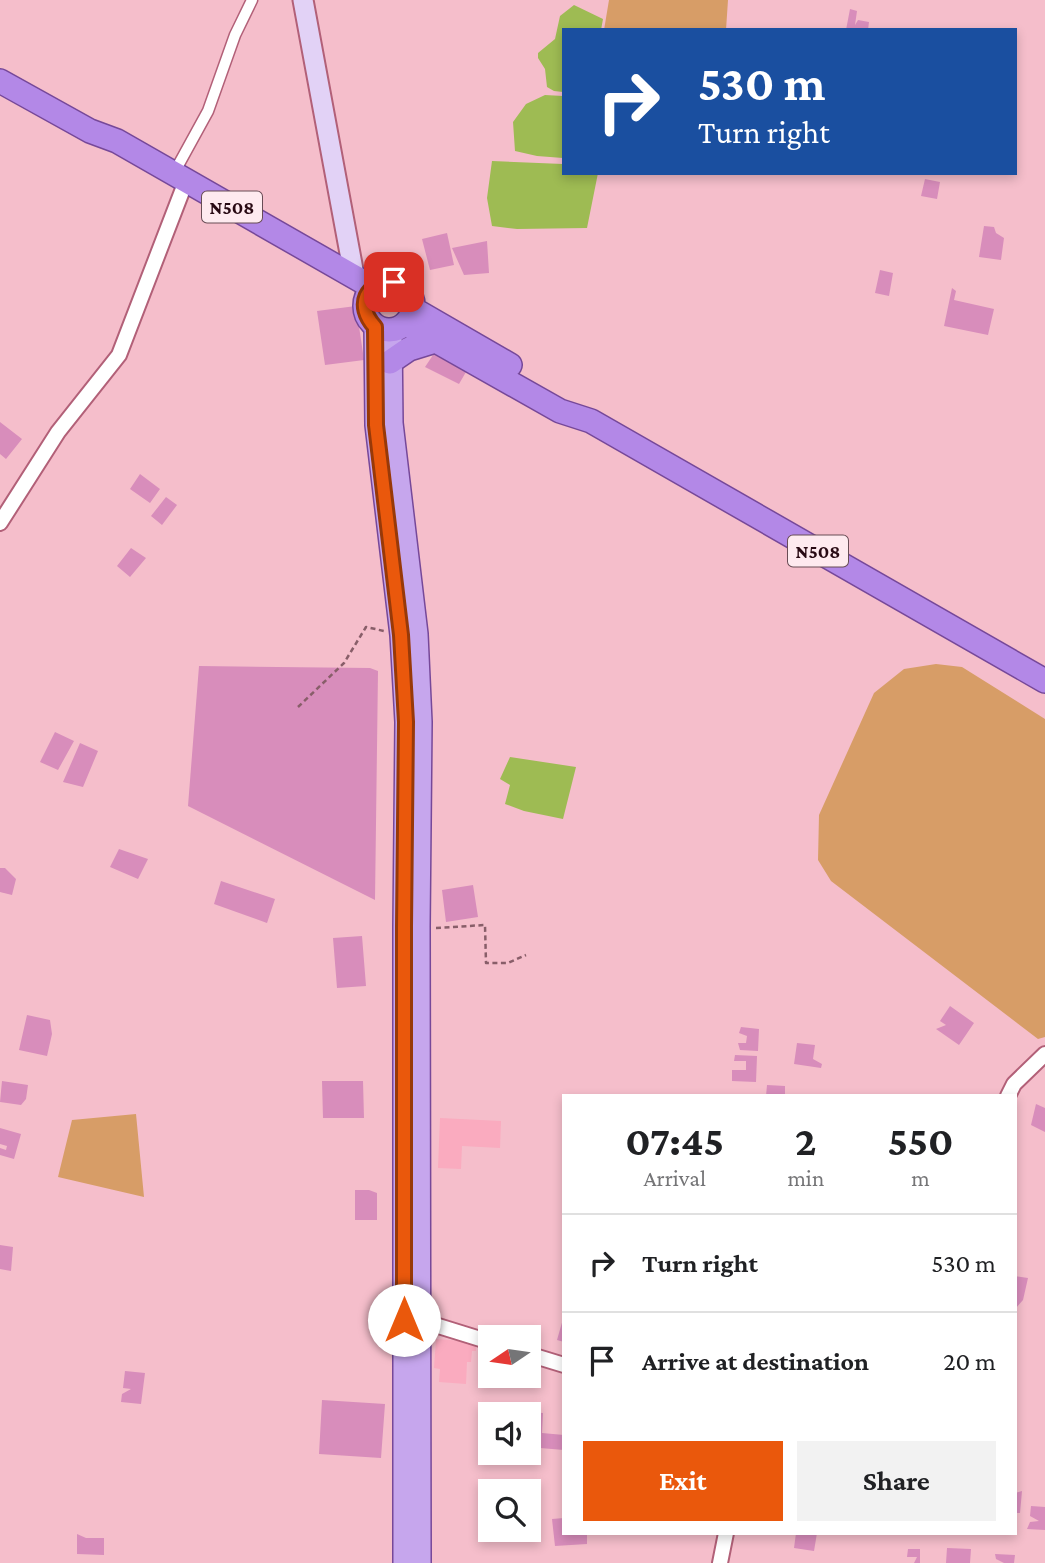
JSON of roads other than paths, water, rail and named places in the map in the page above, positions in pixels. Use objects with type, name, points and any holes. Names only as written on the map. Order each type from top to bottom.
[{"type":"highway","name":"N508","points":[[0,81],[90,131],[112,150],[180,182],[364,287],[394,282],[405,288],[411,297],[396,323]]},
{"type":"highway","points":[[364,287],[364,309],[368,319],[396,323]]},
{"type":"highway","name":"N508","points":[[396,323],[435,341],[560,411],[591,422],[1045,681]]},
{"type":"highway","name":"N508","points":[[396,323],[569,399],[591,422]]},
{"type":"highway","points":[[390,362],[409,349],[435,341]]},
{"type":"main road","points":[[303,0],[364,287]]},
{"type":"main road","points":[[396,323],[390,362],[392,424],[416,634],[421,722],[420,1563]]},
{"type":"main road","points":[[396,323],[376,425],[401,635],[406,722],[404,1563]]},
{"type":"street","points":[[0,523],[58,432],[119,355],[235,35],[252,0]]},
{"type":"street","points":[[1009,1094],[1014,1084],[1045,1054]]},
{"type":"street","points":[[419,1320],[478,1338]]},
{"type":"street","points":[[541,1358],[562,1363]]},
{"type":"street","points":[[720,1563],[726,1535]]}]
